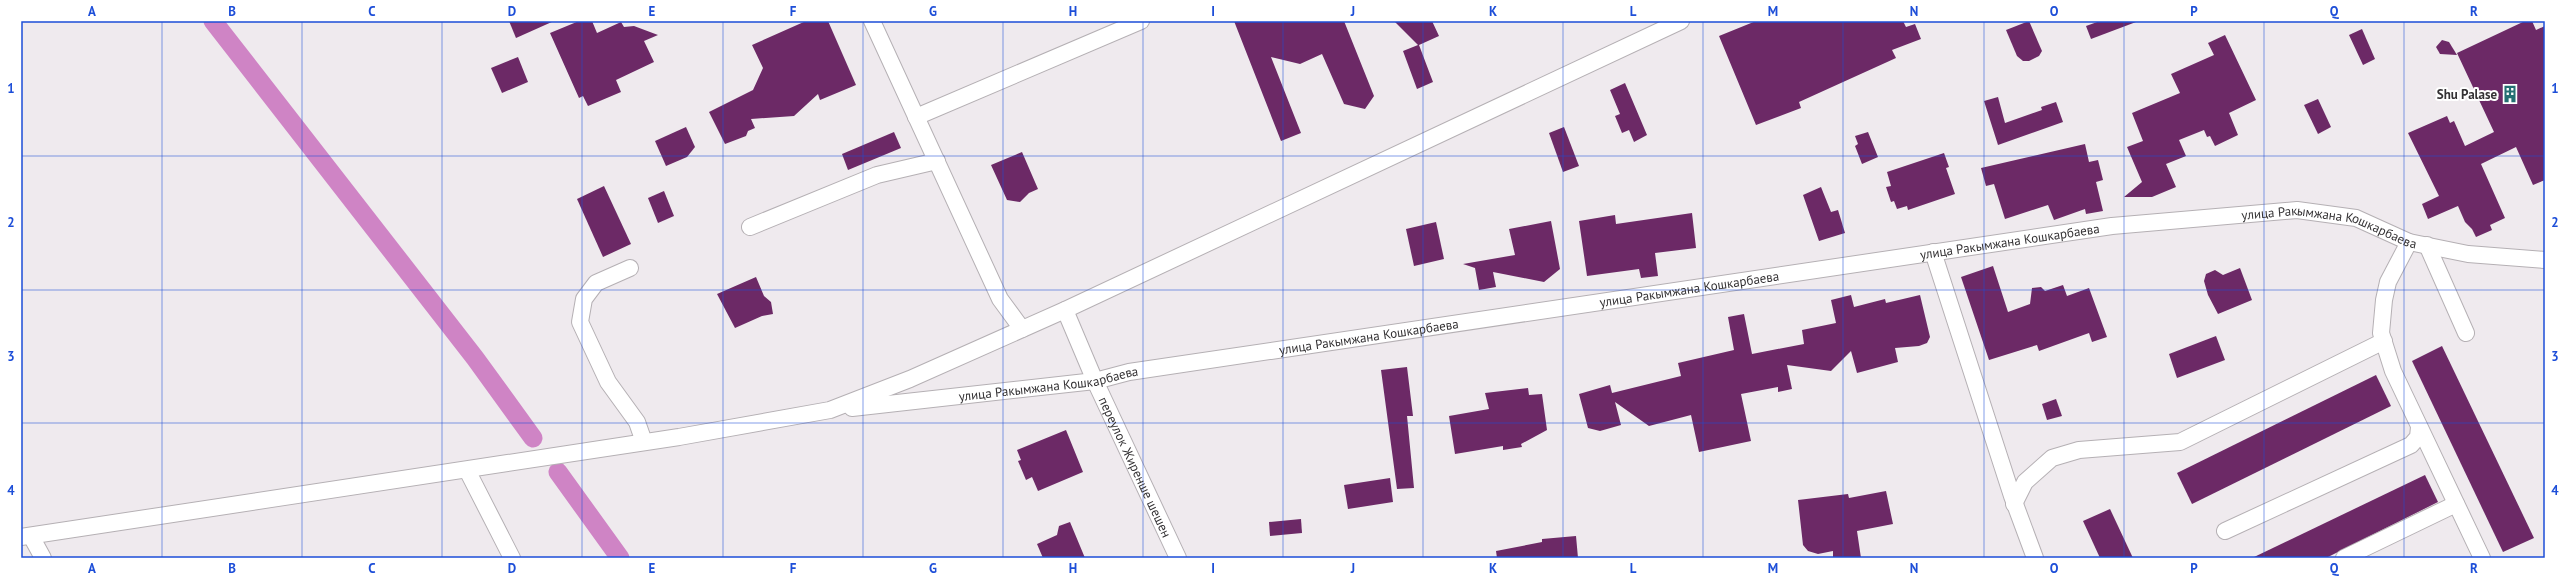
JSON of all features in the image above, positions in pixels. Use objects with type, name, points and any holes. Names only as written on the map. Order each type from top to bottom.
[{"type":"street","points":[[872,21],[1000,300],[1022,329]]},
{"type":"street","points":[[916,117],[1141,21]]},
{"type":"street","points":[[43,558],[26,536],[244,502],[467,470],[644,442],[830,410],[910,379],[1065,310],[1678,22]]},
{"type":"street","points":[[750,227],[877,175],[937,161]]},
{"type":"street","name":"улица Ракымжана Кошкарбаева","points":[[830,410],[1095,381],[1129,372],[2112,226],[2297,210],[2356,218],[2409,242],[2468,254],[2545,260]]},
{"type":"street","points":[[2409,242],[2388,282],[2384,300],[2381,333],[2393,371],[2482,558]]},
{"type":"street","points":[[2427,245],[2466,333]]},
{"type":"street","points":[[1933,252],[2014,504],[2034,558]]},
{"type":"street","points":[[630,268],[596,282],[584,299],[580,322],[608,382],[637,422],[644,442]]},
{"type":"street","name":"переулок Жиренше шешен","points":[[1065,310],[1095,381],[1178,558]]},
{"type":"street","points":[[2014,504],[2025,482],[2052,458],[2080,450],[2180,442],[2384,342]]},
{"type":"street","points":[[2225,531],[2412,445],[2418,437],[2419,427]]},
{"type":"street","points":[[467,470],[512,558]]},
{"type":"street","points":[[2344,558],[2456,504]]},
{"type":"building","points":[[509,21],[554,21],[516,38]]},
{"type":"building","points":[[579,21],[592,21],[597,33],[621,22],[624,27],[634,26],[658,35],[644,41],[654,62],[616,80],[621,92],[588,106],[583,96],[579,98],[550,33]]},
{"type":"building","points":[[806,21],[828,21],[856,85],[820,100],[818,94],[794,116],[751,119],[755,128],[748,131],[746,136],[725,144],[709,112],[753,90],[763,68],[752,45]]},
{"type":"building","points":[[1234,21],[1344,21],[1374,96],[1365,109],[1344,104],[1322,54],[1300,64],[1271,57],[1301,133],[1281,141]]},
{"type":"building","points":[[1394,21],[1432,21],[1439,36],[1419,45],[1433,82],[1417,89],[1403,51],[1418,45]]},
{"type":"building","points":[[1756,21],[1903,21],[1906,27],[1915,24],[1921,39],[1892,50],[1896,58],[1799,102],[1801,108],[1756,125],[1719,36]]},
{"type":"building","points":[[2029,21],[2042,51],[2039,56],[2029,61],[2023,61],[2017,56],[2006,30]]},
{"type":"building","points":[[2100,21],[2136,22],[2091,39],[2086,26]]},
{"type":"building","points":[[2525,21],[2532,21],[2536,30],[2545,26],[2545,180],[2533,185],[2516,147],[2481,164],[2505,218],[2490,225],[2492,230],[2476,237],[2472,229],[2465,222],[2458,206],[2428,219],[2422,204],[2439,196],[2408,133],[2447,116],[2450,123],[2454,121],[2465,146],[2494,132],[2457,53]]},
{"type":"building","points":[[2362,29],[2375,59],[2363,65],[2349,35]]},
{"type":"building","points":[[2225,35],[2256,100],[2229,113],[2238,135],[2215,146],[2210,136],[2207,137],[2204,130],[2179,140],[2186,156],[2166,164],[2176,187],[2152,197],[2124,197],[2142,182],[2127,147],[2143,141],[2132,113],[2180,93],[2171,74],[2214,55],[2208,43]]},
{"type":"building","points":[[2442,40],[2449,42],[2457,55],[2440,54],[2436,47]]},
{"type":"building","points":[[518,57],[528,82],[502,93],[491,68]]},
{"type":"building","points":[[1625,83],[1647,135],[1634,142],[1629,130],[1622,133],[1615,116],[1620,114],[1610,90]]},
{"type":"building","points":[[1998,97],[2005,123],[2042,110],[2041,107],[2056,102],[2063,122],[1998,145],[1984,101]]},
{"type":"building","points":[[2318,99],[2331,127],[2318,134],[2304,105]]},
{"type":"building","points":[[686,127],[695,147],[687,157],[666,166],[655,141]]},
{"type":"building","points":[[1564,127],[1579,166],[1563,172],[1549,133]]},
{"type":"building","points":[[894,132],[901,148],[848,170],[842,154]]},
{"type":"building","points":[[1868,132],[1878,157],[1862,164],[1855,146],[1858,144],[1855,136]]},
{"type":"building","points":[[2085,144],[2089,162],[2098,160],[2103,180],[2096,182],[2103,211],[2086,214],[2085,209],[2054,220],[2048,205],[2005,219],[1994,184],[1986,186],[1981,168]]},
{"type":"building","points":[[1022,152],[1038,189],[1029,193],[1020,202],[1007,200],[991,165]]},
{"type":"building","points":[[1944,153],[1949,167],[1946,168],[1955,194],[1908,210],[1907,206],[1897,209],[1894,201],[1891,202],[1886,187],[1891,186],[1887,172]]},
{"type":"building","points":[[604,186],[631,244],[603,257],[577,199]]},
{"type":"building","points":[[1821,187],[1831,212],[1838,210],[1845,233],[1819,241],[1803,195]]},
{"type":"building","points":[[664,191],[674,216],[658,223],[648,198]]},
{"type":"building","points":[[1692,213],[1696,248],[1655,253],[1658,276],[1641,278],[1639,269],[1587,276],[1579,221],[1615,215],[1616,224]]},
{"type":"building","points":[[1551,221],[1560,269],[1544,282],[1493,272],[1496,287],[1479,290],[1475,268],[1463,264],[1515,255],[1509,229]]},
{"type":"building","points":[[1436,222],[1444,259],[1414,266],[1406,229]]},
{"type":"building","points":[[1993,266],[2008,312],[2030,304],[2032,288],[2041,287],[2045,291],[2063,285],[2067,296],[2089,288],[2107,337],[2092,342],[2089,333],[2039,351],[2037,345],[1989,360],[1961,277]]},
{"type":"building","points":[[2240,268],[2252,300],[2218,314],[2208,295],[2204,281],[2206,274],[2215,270],[2223,275]]},
{"type":"building","points":[[756,277],[764,296],[771,302],[773,314],[762,316],[735,328],[717,294]]},
{"type":"building","points":[[1851,295],[1854,307],[1885,299],[1886,303],[1920,295],[1930,337],[1927,343],[1919,346],[1895,348],[1898,362],[1857,373],[1851,351],[1831,371],[1787,365],[1792,389],[1778,392],[1778,387],[1741,394],[1751,441],[1699,452],[1691,415],[1649,426],[1615,402],[1621,425],[1600,431],[1588,428],[1579,394],[1610,385],[1612,393],[1681,376],[1678,363],[1734,350],[1728,317],[1744,314],[1752,354],[1804,344],[1802,330],[1836,323],[1831,300]]},
{"type":"building","points":[[2216,336],[2225,360],[2177,378],[2169,354]]},
{"type":"building","points":[[2442,346],[2534,538],[2503,552],[2412,361]]},
{"type":"building","points":[[1407,367],[1413,416],[1407,416],[1414,488],[1397,489],[1381,370]]},
{"type":"building","points":[[2376,375],[2391,406],[2192,504],[2177,473]]},
{"type":"building","points":[[1528,388],[1529,395],[1542,394],[1547,430],[1521,444],[1522,447],[1503,450],[1503,446],[1455,454],[1449,416],[1489,409],[1485,393]]},
{"type":"building","points":[[2056,399],[2062,416],[2047,420],[2042,404]]},
{"type":"building","points":[[1066,430],[1083,472],[1038,491],[1032,477],[1026,480],[1018,461],[1021,460],[1017,450]]},
{"type":"building","points":[[2425,475],[2438,502],[2326,558],[2252,558]]},
{"type":"building","points":[[1390,478],[1393,502],[1348,509],[1344,485]]},
{"type":"building","points":[[1886,491],[1893,524],[1857,531],[1861,558],[1833,558],[1833,551],[1818,554],[1808,551],[1803,545],[1798,500],[1848,494],[1849,498]]},
{"type":"building","points":[[2110,509],[2133,558],[2100,558],[2083,521]]},
{"type":"building","points":[[1301,519],[1302,533],[1270,536],[1269,522]]},
{"type":"building","points":[[1070,522],[1085,558],[1043,558],[1037,544],[1057,535],[1059,526]]},
{"type":"building","points":[[1576,536],[1578,558],[1497,558],[1496,551],[1542,542],[1542,539]]},
{"type":"waterway","points":[[213,21],[475,358],[533,438]]},
{"type":"waterway","points":[[558,472],[620,558]]},
{"type":"place","name":"Shu Palase","points":[[2510,94]]}]
